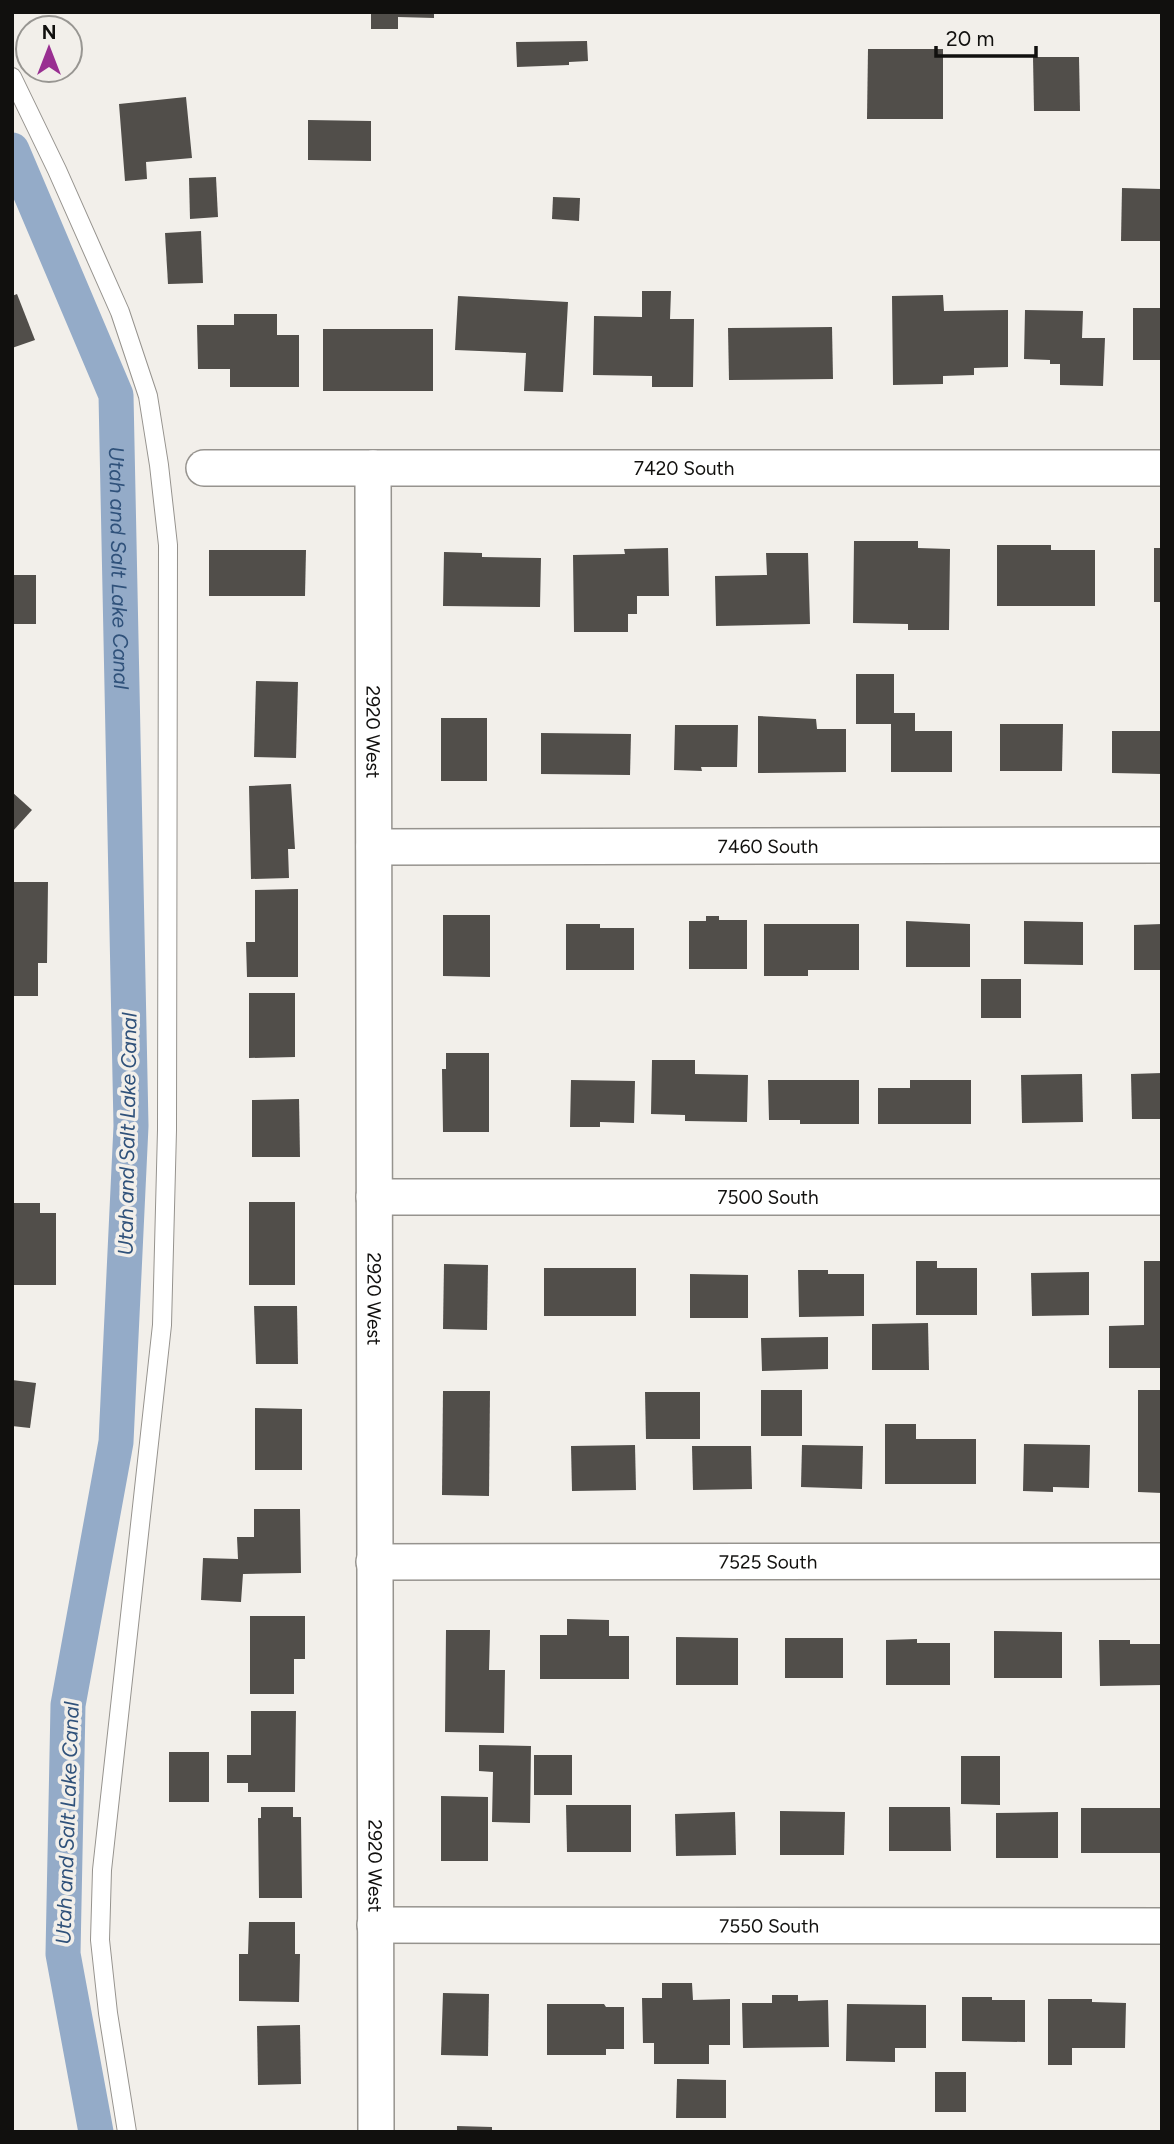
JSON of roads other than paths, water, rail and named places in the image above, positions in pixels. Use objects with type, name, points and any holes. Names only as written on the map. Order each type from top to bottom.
[{"type":"street","name":"7420 South","points":[[204,468],[1162,468]]},
{"type":"street","name":"2920 West","points":[[373,468],[376,2132]]},
{"type":"street","name":"7460 South","points":[[374,847],[1162,845]]},
{"type":"street","name":"7500 South","points":[[374,1197],[1162,1197]]},
{"type":"street","name":"7525 South","points":[[374,1562],[1162,1561]]},
{"type":"street","name":"7550 South","points":[[375,1925],[1162,1926]]},
{"type":"lane","points":[[12,78],[57,170],[120,312],[148,396],[167,545],[167,1116],[162,1325],[102,1870],[100,1940],[108,2013],[127,2132]]},
{"type":"waterway","name":"Utah and Salt Lake Canal","points":[[12,150],[116,395],[131,1126],[116,1442],[68,1705],[63,1954],[96,2132]]}]
